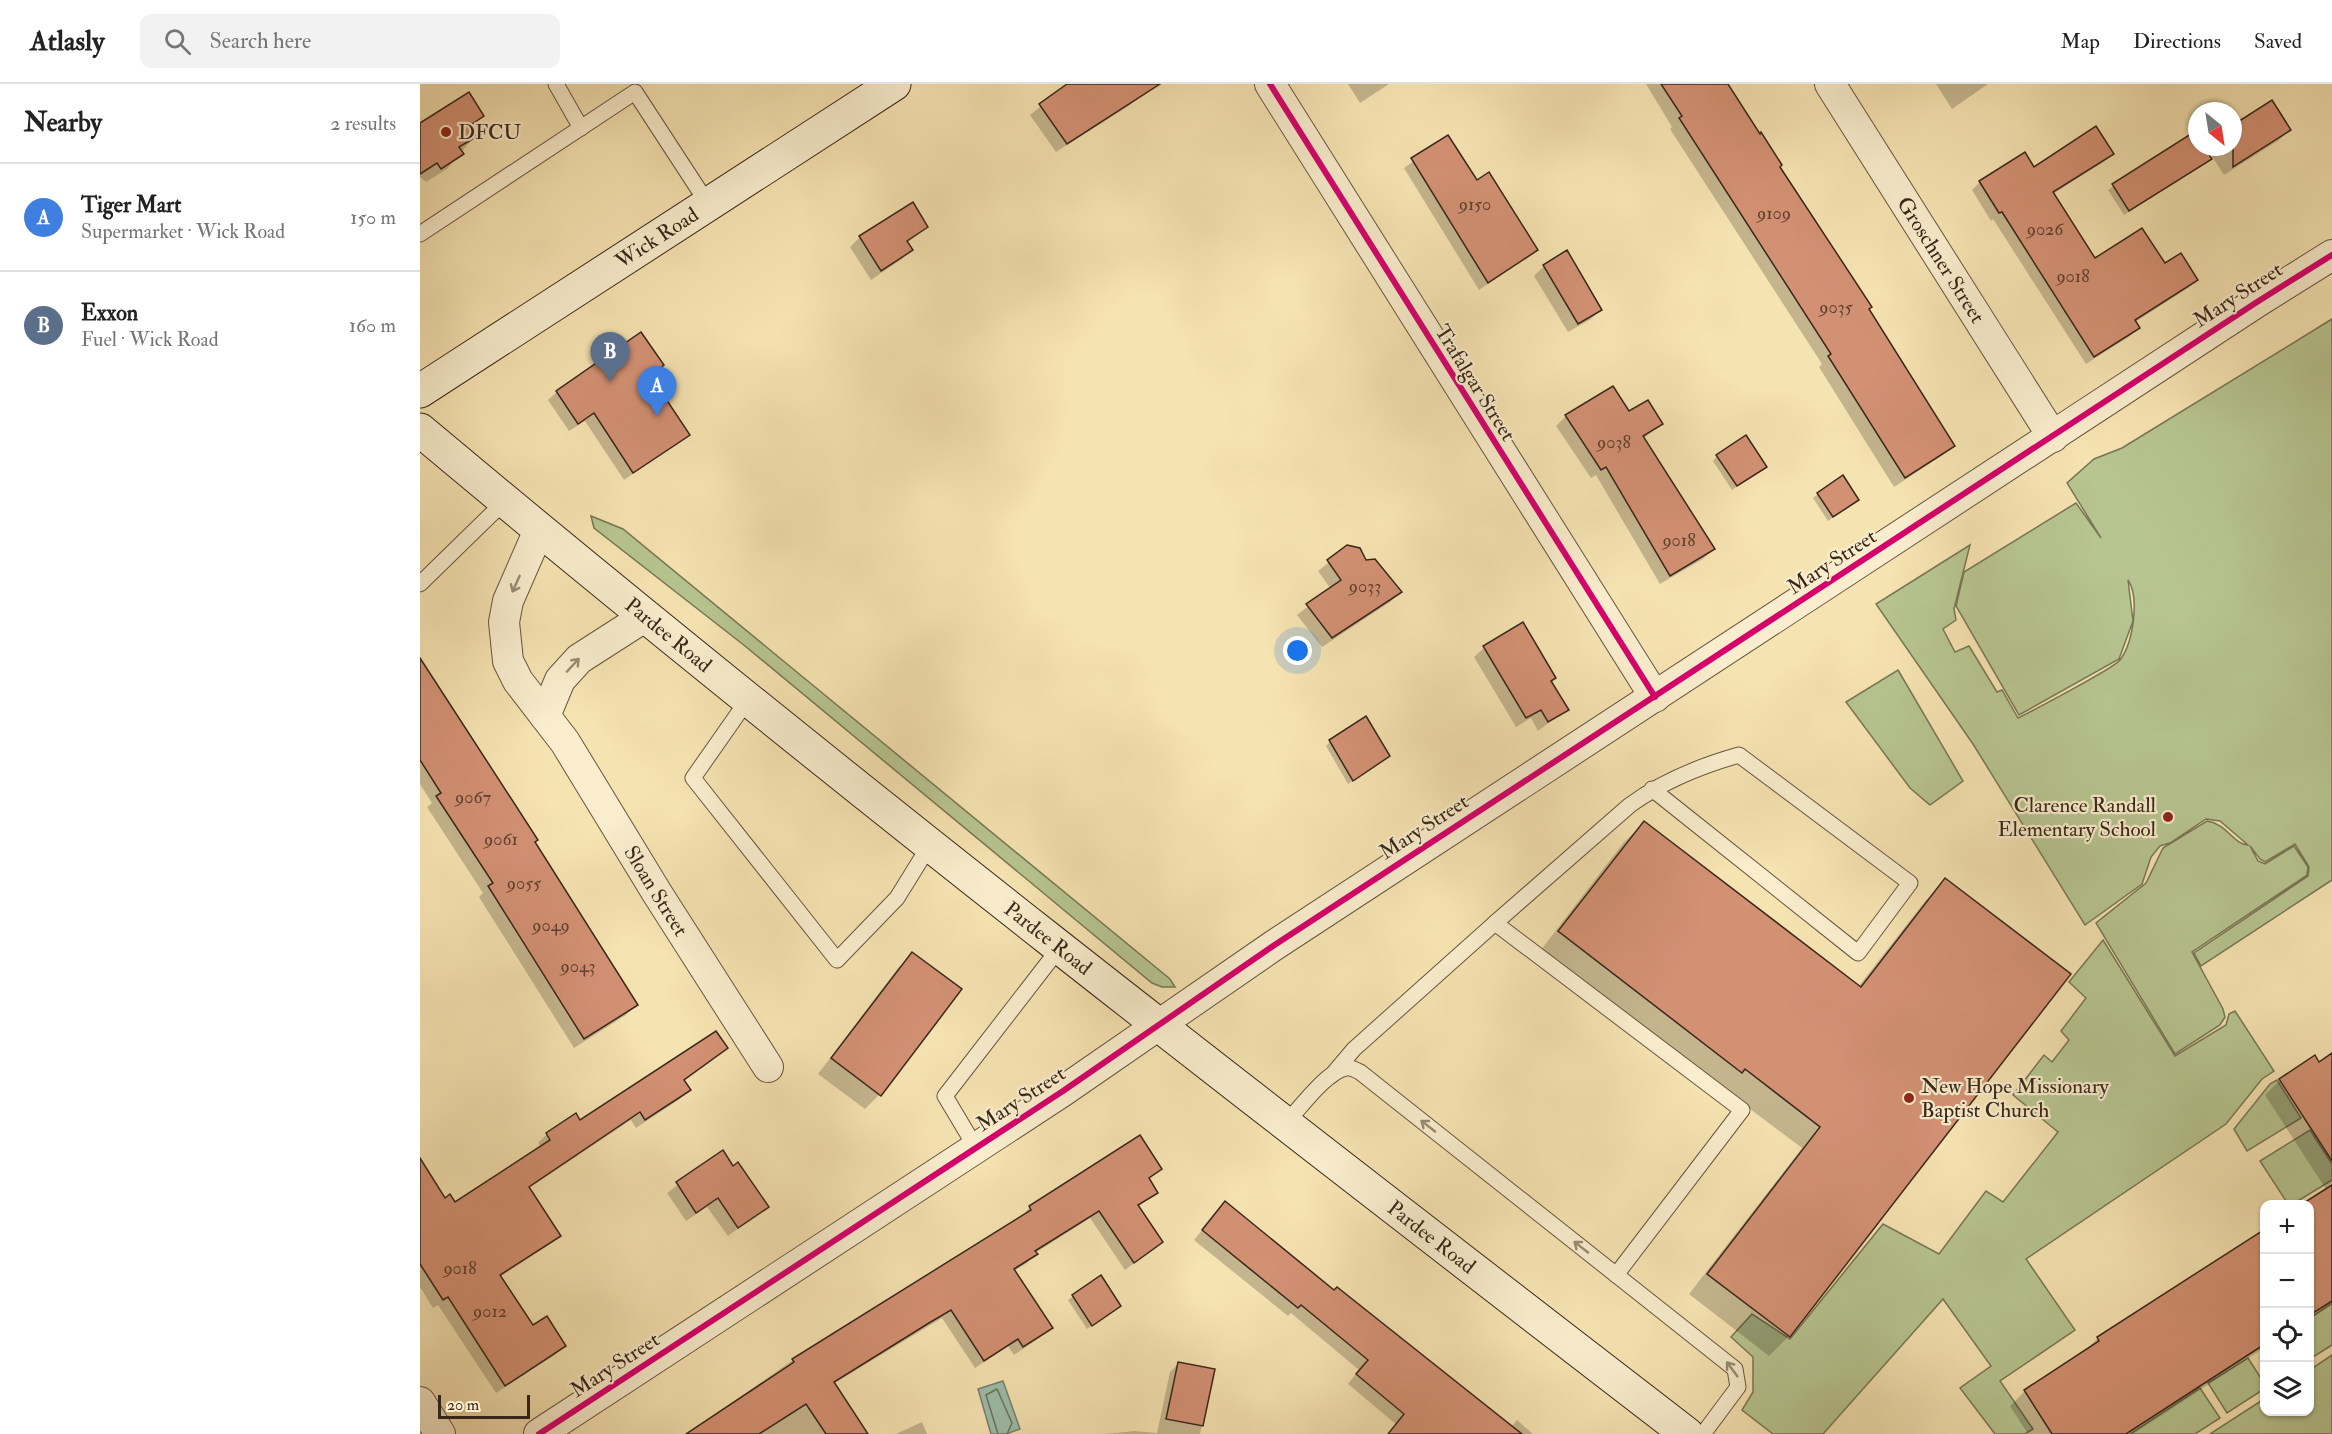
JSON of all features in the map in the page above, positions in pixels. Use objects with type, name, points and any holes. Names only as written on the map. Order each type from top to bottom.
[{"type":"main road","name":"Wick Road","points":[[420,391],[894,84]]},
{"type":"main road","name":"Pardee Road","points":[[420,430],[539,530],[931,843],[1286,1123],[1687,1434]]},
{"type":"street","name":"Trafalgar Street","points":[[1270,84],[1655,697]]},
{"type":"street","name":"Groschner Street","points":[[1830,84],[2053,437]]},
{"type":"street","name":"Mary Street","points":[[539,1434],[975,1148],[1273,946],[2332,255]]},
{"type":"street","name":"Sloan Street","points":[[539,530],[508,601],[504,622],[504,645],[508,661],[518,681],[565,742],[657,893],[768,1067]]},
{"type":"street","points":[[545,716],[560,680],[579,659],[646,616]]},
{"type":"street","points":[[420,1402],[440,1434]]},
{"type":"lane","points":[[556,84],[581,128]]},
{"type":"lane","points":[[420,234],[640,88],[708,204]]},
{"type":"lane","points":[[420,584],[505,501]]},
{"type":"lane","points":[[749,698],[693,778],[837,960],[897,897],[931,843]]},
{"type":"lane","points":[[1286,1123],[1332,1075],[1354,1048],[1630,804],[1652,789],[1712,762],[1739,755],[1910,883],[1858,953],[1652,789]]},
{"type":"lane","points":[[1495,923],[1742,1110],[1616,1275]]},
{"type":"lane","points":[[975,1148],[945,1096],[1061,946]]},
{"type":"lane","points":[[1332,1075],[1345,1068],[1352,1068],[1359,1072],[1735,1369],[1738,1387],[1703,1434]]},
{"type":"green space","points":[[2332,319],[2332,880],[2201,966],[2194,953],[2308,876],[2309,867],[2295,844],[2265,862],[2250,846],[2258,861],[2265,864],[2294,846],[2308,867],[2307,875],[2192,952],[2223,1009],[2225,1017],[2220,1025],[2175,1054],[2096,923],[2146,883],[2163,848],[2207,821],[2220,826],[2238,841],[2248,845],[2220,821],[2206,819],[2170,843],[2160,846],[2151,857],[2142,884],[2085,925],[1973,744],[1876,604],[1970,545],[1954,609],[1956,620],[1943,629],[1955,652],[1969,646],[1997,692],[2002,690],[2018,718],[2114,665],[2125,652],[2133,622],[2119,659],[2019,715],[1956,606],[1964,572],[2076,503],[2101,538],[2067,483],[2094,459],[2122,448]],"holes":[[[2128,580],[2134,598],[2133,620]]]},
{"type":"green space","points":[[591,516],[623,529],[1170,979],[1175,987],[1162,987],[1152,983],[745,646],[594,528]]},
{"type":"green space","points":[[1898,670],[1963,781],[1930,805],[1910,788],[1846,702]]},
{"type":"green space","points":[[2103,940],[2175,1056],[2226,1025],[2229,1014],[2235,1011],[2274,1071],[2262,1079],[2226,1124],[2026,1259],[2075,1330],[2000,1381],[2033,1429],[2025,1434],[1995,1434],[1960,1388],[1991,1366],[1943,1299],[1823,1434],[1773,1434],[1742,1410],[1753,1392],[1753,1357],[1731,1337],[1752,1314],[1790,1339],[1883,1224],[1939,1254],[1986,1191],[2003,1202],[2058,1132],[2013,1095],[2044,1055],[2052,1062],[2069,1040],[2061,1031],[2086,998],[2069,982]]},
{"type":"green space","points":[[2277,1080],[2301,1118],[2247,1151],[2234,1129],[2270,1084]]},
{"type":"green space","points":[[2310,1130],[2332,1164],[2332,1180],[2300,1200],[2285,1200],[2260,1161]]},
{"type":"green space","points":[[2332,1303],[2332,1345],[2314,1356],[2314,1315]]},
{"type":"green space","points":[[2332,1355],[2332,1434],[2210,1434],[2260,1402],[2260,1416],[2314,1416],[2314,1367]]},
{"type":"green space","points":[[2248,1358],[2260,1377],[2260,1392],[2227,1413],[2208,1383]]},
{"type":"green space","points":[[2200,1388],[2220,1418],[2195,1434],[2130,1434]]},
{"type":"water","points":[[1003,1381],[1020,1429],[1006,1434],[991,1434],[978,1389]]},
{"type":"building","points":[[1067,84],[1160,84],[1067,144],[1039,104]]},
{"type":"building","points":[[1661,84],[1728,84],[1872,307],[1869,309],[1955,446],[1905,478],[1828,356],[1831,354],[1679,118],[1682,116]]},
{"type":"building","name":"DFCU","points":[[469,92],[484,116],[469,126],[476,137],[459,147],[464,154],[441,169],[437,163],[420,174],[420,123]]},
{"type":"building","points":[[2272,100],[2291,130],[2233,167],[2233,156],[2242,156],[2242,119]]},
{"type":"building","points":[[2096,126],[2114,154],[2053,192],[2095,258],[2142,228],[2165,263],[2181,253],[2198,280],[2135,320],[2140,328],[2094,357],[2002,212],[1999,213],[1979,181],[2025,152],[2034,167]]},
{"type":"building","points":[[1448,135],[1477,180],[1489,172],[1538,250],[1488,283],[1411,158]]},
{"type":"building","points":[[2188,136],[2188,156],[2210,156],[2212,159],[2129,211],[2112,184]]},
{"type":"building","points":[[913,202],[928,227],[907,241],[913,250],[881,271],[859,236]]},
{"type":"building","points":[[1567,250],[1602,310],[1578,324],[1543,265]]},
{"type":"building","points":[[641,332],[664,365],[650,375],[690,435],[633,473],[594,413],[578,424],[556,391]]},
{"type":"building","points":[[1613,386],[1629,411],[1648,400],[1663,424],[1643,436],[1715,549],[1670,576],[1606,467],[1601,470],[1565,415]]},
{"type":"building","points":[[1746,435],[1767,467],[1737,486],[1716,455]]},
{"type":"building","points":[[1843,475],[1859,500],[1833,517],[1817,493]]},
{"type":"building","points":[[1347,545],[1360,548],[1366,560],[1375,559],[1402,592],[1332,638],[1306,604],[1341,580],[1327,560]]},
{"type":"building","points":[[1523,622],[1556,678],[1551,681],[1569,710],[1548,722],[1541,710],[1526,718],[1483,646]]},
{"type":"building","points":[[420,658],[538,840],[535,842],[638,1005],[584,1039],[488,886],[493,883],[436,796],[441,793],[420,760]]},
{"type":"building","points":[[1366,716],[1390,756],[1353,781],[1329,740]]},
{"type":"building","name":"New Hope Missionary Baptist Church","points":[[1644,821],[1861,987],[1945,878],[2071,974],[1790,1337],[1707,1274],[1820,1127],[1745,1069],[1742,1073],[1558,931]]},
{"type":"building","points":[[912,952],[962,989],[881,1096],[831,1058]]},
{"type":"building","points":[[716,1031],[728,1048],[684,1080],[691,1090],[645,1120],[640,1112],[529,1187],[561,1236],[500,1275],[533,1325],[547,1316],[566,1346],[505,1386],[448,1297],[443,1300],[420,1264],[420,1158],[445,1198],[450,1194],[455,1202],[550,1140],[546,1133],[576,1113],[580,1120]]},
{"type":"building","points":[[2332,1053],[2332,1161],[2279,1079],[2315,1055],[2319,1062]]},
{"type":"building","points":[[1140,1135],[1162,1169],[1149,1178],[1158,1193],[1138,1205],[1163,1242],[1134,1263],[1099,1211],[1035,1251],[1038,1254],[1014,1269],[1053,1328],[1023,1347],[1018,1339],[984,1361],[951,1310],[834,1382],[868,1434],[826,1434],[806,1404],[759,1434],[686,1434],[794,1362],[792,1359],[1031,1210],[1029,1206]]},
{"type":"building","points":[[723,1150],[733,1166],[738,1162],[769,1207],[738,1228],[718,1198],[696,1213],[676,1182]]},
{"type":"building","points":[[2332,1185],[2332,1301],[2314,1312],[2314,1200],[2308,1200]]},
{"type":"building","points":[[1225,1201],[1334,1290],[1337,1287],[1522,1434],[1388,1434],[1404,1414],[1356,1374],[1368,1360],[1301,1305],[1298,1308],[1202,1230]]},
{"type":"building","points":[[2260,1232],[2260,1347],[2126,1434],[2052,1434],[2024,1390],[2099,1341],[2097,1337]]},
{"type":"building","points":[[1101,1275],[1121,1306],[1092,1326],[1072,1295]]},
{"type":"building","points":[[1178,1362],[1215,1369],[1203,1426],[1166,1419]]},
{"type":"cycle path","points":[[1270,84],[1655,697]]},
{"type":"cycle path","points":[[539,1434],[1063,1091],[1273,946],[2332,255]]},
{"type":"place","name":"DFCU","points":[[446,132]]},
{"type":"place","name":"Exxon","points":[[610,382]]},
{"type":"place","name":"Tiger Mart","points":[[657,416]]},
{"type":"place","name":"Clarence Randall Elementary School","points":[[2168,817]]},
{"type":"place","name":"New Hope Missionary Baptist Church","points":[[1909,1098]]}]
